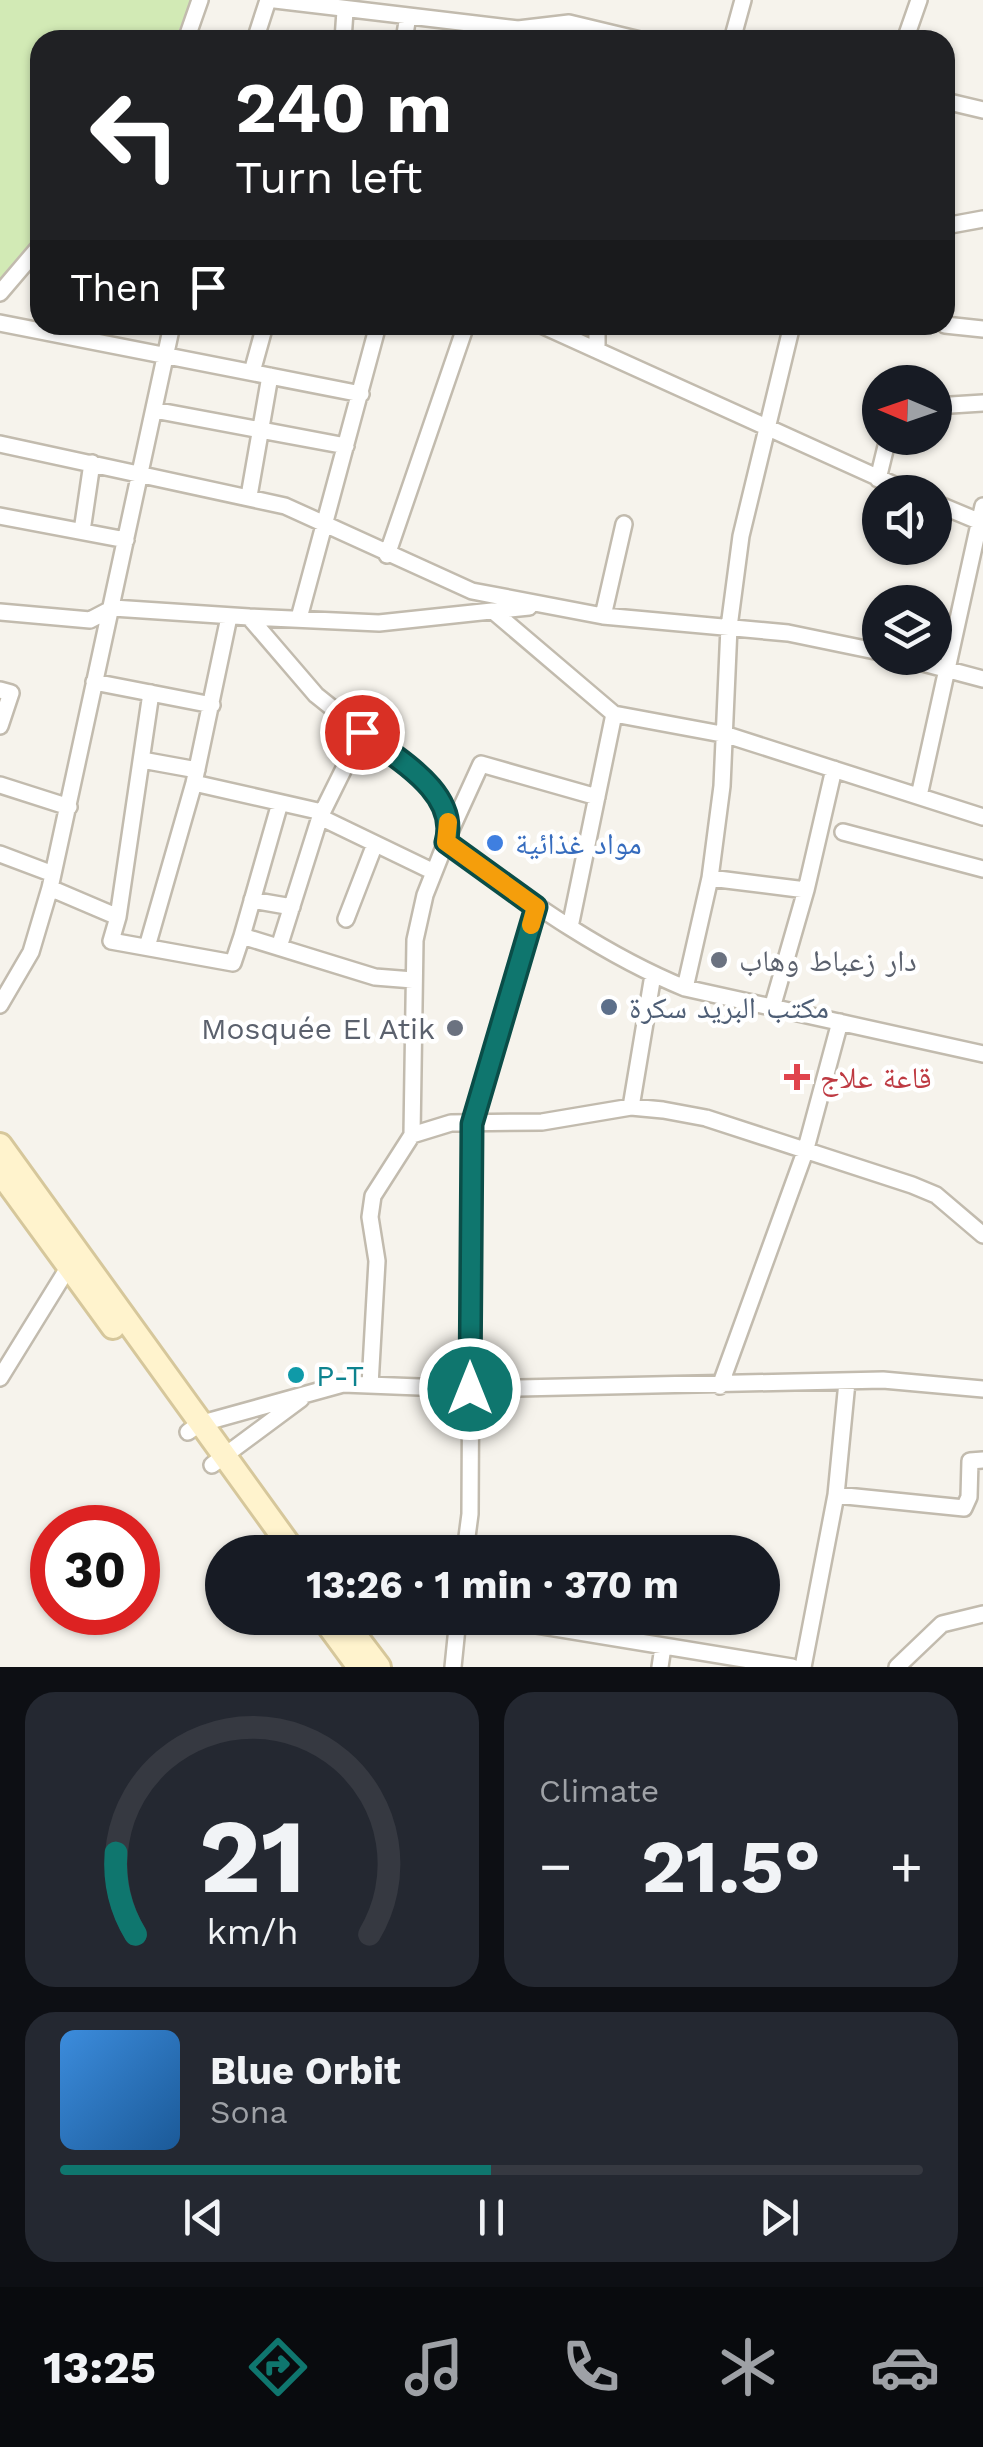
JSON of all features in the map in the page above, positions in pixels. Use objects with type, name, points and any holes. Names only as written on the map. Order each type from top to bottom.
[{"type":"street","points":[[190,30],[200,0]]},
{"type":"street","points":[[259,30],[272,0],[345,12],[518,29],[569,24],[596,30]]},
{"type":"street","points":[[735,30],[743,0]]},
{"type":"street","points":[[908,30],[919,0]]},
{"type":"street","points":[[344,30],[345,12]]},
{"type":"street","points":[[406,30],[408,16]]},
{"type":"street","points":[[460,30],[461,22]]},
{"type":"street","points":[[955,104],[983,110]]},
{"type":"street","points":[[955,224],[983,219]]},
{"type":"street","points":[[0,293],[30,258]]},
{"type":"street","points":[[0,324],[30,327]]},
{"type":"street","points":[[955,325],[983,329]]},
{"type":"street","points":[[72,335],[361,394]]},
{"type":"street","points":[[0,1006],[7,983],[31,952],[52,881],[170,335]]},
{"type":"street","points":[[252,372],[262,335]]},
{"type":"street","points":[[299,618],[376,335]]},
{"type":"street","points":[[387,555],[463,335]]},
{"type":"street","points":[[562,335],[870,475]]},
{"type":"street","points":[[596,350],[597,335]]},
{"type":"street","points":[[685,988],[710,878],[727,735],[729,627],[741,536],[790,335]]},
{"type":"street","points":[[249,496],[270,376]]},
{"type":"street","points":[[952,405],[983,403]]},
{"type":"street","points":[[154,410],[346,446]]},
{"type":"street","points":[[0,444],[249,496],[472,590],[604,616],[788,633],[862,648]]},
{"type":"street","points":[[82,531],[92,462]]},
{"type":"street","points":[[952,508],[982,517],[952,641]]},
{"type":"street","points":[[0,516],[126,540]]},
{"type":"street","points":[[604,616],[624,524]]},
{"type":"street","points":[[0,612],[90,620],[113,608],[379,623],[547,606]]},
{"type":"street","points":[[493,611],[614,714],[727,735],[983,817]]},
{"type":"street","points":[[147,947],[196,776],[229,617]]},
{"type":"street","points":[[249,618],[316,696],[441,799],[447,839],[536,907],[653,975],[685,988],[983,1054]]},
{"type":"street","points":[[952,668],[983,679]]},
{"type":"street","points":[[919,796],[944,675]]},
{"type":"street","points":[[94,682],[212,706]]},
{"type":"street","points":[[0,690],[11,693],[0,726]]},
{"type":"street","points":[[151,694],[118,917],[111,940],[232,963],[280,803]]},
{"type":"street","points":[[570,927],[614,714]]},
{"type":"street","points":[[280,947],[321,814],[362,732]]},
{"type":"street","points":[[142,760],[321,814],[434,872]]},
{"type":"street","points":[[412,1135],[413,980],[419,916],[480,764],[597,797]]},
{"type":"street","points":[[772,1008],[806,890],[834,768]]},
{"type":"street","points":[[0,785],[68,808]]},
{"type":"street","points":[[843,832],[983,869]]},
{"type":"street","points":[[346,919],[375,844]]},
{"type":"street","points":[[0,854],[118,917]]},
{"type":"street","points":[[710,878],[806,890]]},
{"type":"street","points":[[252,900],[292,908]]},
{"type":"street","points":[[242,936],[375,977],[413,980]]},
{"type":"street","points":[[631,1107],[653,975]]},
{"type":"street","points":[[720,1386],[806,1152],[840,1022]]},
{"type":"street","points":[[370,1384],[377,1261],[370,1217],[373,1196],[412,1135],[429,1127],[542,1122],[631,1107],[706,1118],[936,1195],[983,1235]]},
{"type":"street","points":[[466,1535],[472,1124]]},
{"type":"street","points":[[0,1145],[265,1535]]},
{"type":"street","points":[[0,1172],[74,1259]]},
{"type":"street","points":[[0,1378],[74,1259]]},
{"type":"street","points":[[194,1428],[312,1390],[370,1384],[470,1389],[847,1382],[941,1383],[983,1389]]},
{"type":"street","points":[[803,1667],[836,1495],[847,1382]]},
{"type":"street","points":[[218,1461],[312,1390]]},
{"type":"street","points":[[836,1495],[964,1508],[970,1498],[970,1461],[983,1460]]},
{"type":"street","points":[[218,1461],[280,1535]]},
{"type":"street","points":[[897,1667],[942,1624],[983,1614]]},
{"type":"street","points":[[335,1635],[359,1667]]},
{"type":"street","points":[[355,1635],[379,1667]]},
{"type":"street","points":[[452,1667],[456,1635]]},
{"type":"street","points":[[593,1635],[792,1667]]},
{"type":"street","points":[[660,1667],[663,1647]]},
{"type":"lane","points":[[472,1124],[536,907]]},
{"type":"green space","points":[[0,0],[191,0],[179,30],[30,30],[30,250],[0,285]]},
{"type":"slow traffic","points":[[448,822],[446,842],[536,907],[531,925]]},
{"type":"place","name":"مواد غذائية","points":[[495,843]]},
{"type":"place","name":"دار زعباط وهاب","points":[[719,960]]},
{"type":"place","name":"مكتب البريد سكرة","points":[[609,1007]]},
{"type":"place","name":"Mosquée El Atik","points":[[455,1028]]},
{"type":"place","name":"قاعة علاج","points":[[797,1077]]},
{"type":"place","name":"P-T","points":[[296,1375]]},
{"type":"route","points":[[362,732],[441,799],[448,818],[446,842],[536,907],[472,1124],[470,1389]]}]
